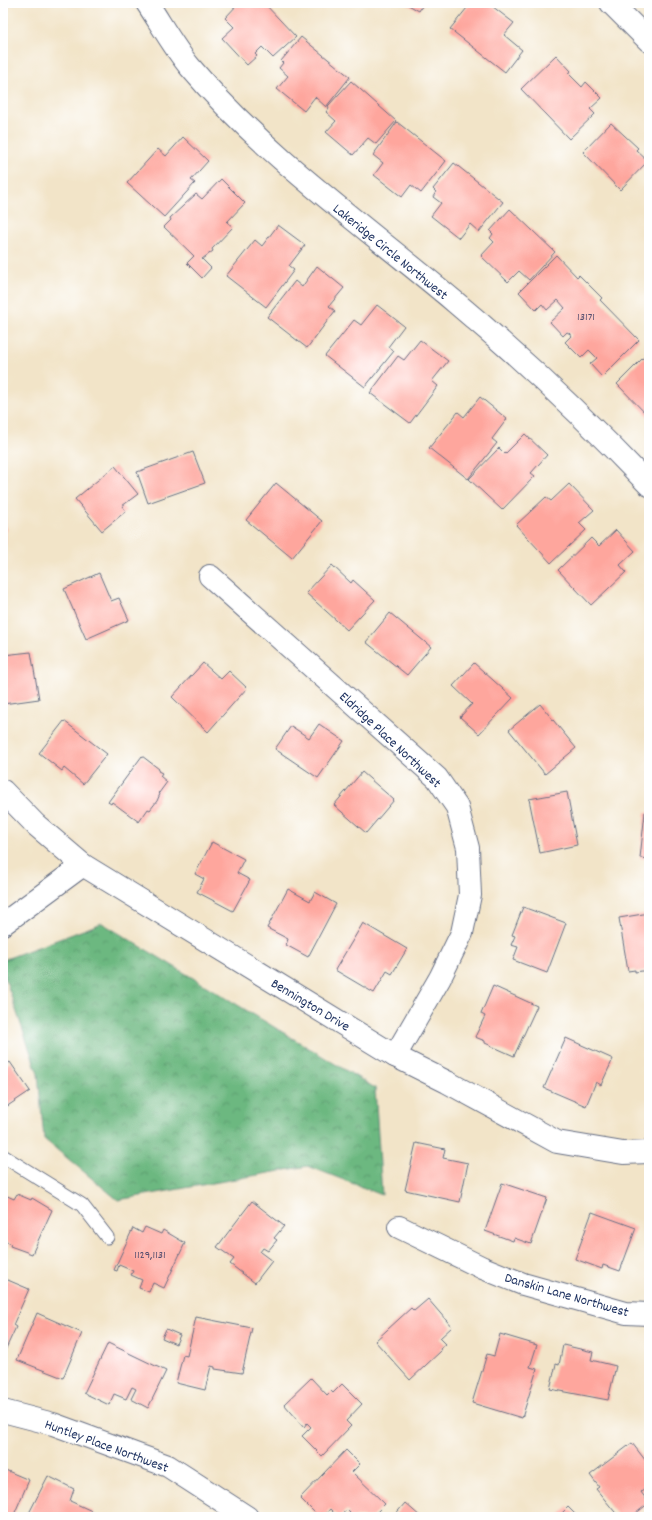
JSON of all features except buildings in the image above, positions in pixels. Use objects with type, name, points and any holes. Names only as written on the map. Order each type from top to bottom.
[{"type":"street","name":"Lakeridge Circle Northwest","points":[[147,3],[189,66],[251,132],[334,205],[455,303],[600,433],[649,485]]},
{"type":"street","points":[[611,3],[649,41]]},
{"type":"street","name":"Eldridge Place Northwest","points":[[210,576],[438,778],[457,807],[468,848],[470,895],[462,933],[440,978],[395,1056]]},
{"type":"street","name":"Bennington Drive","points":[[3,791],[36,825],[84,865],[395,1056],[557,1142],[623,1153],[649,1152]]},
{"type":"street","points":[[3,924],[84,865]]},
{"type":"street","name":"Danskin Lane Northwest","points":[[399,1227],[483,1268],[523,1284],[626,1313],[649,1314]]},
{"type":"street","name":"Huntley Place Northwest","points":[[3,1411],[53,1424],[168,1466],[247,1517]]},
{"type":"lane","points":[[3,1156],[82,1205],[107,1237]]},
{"type":"green space","points":[[102,923],[375,1088],[382,1195],[308,1166],[118,1200],[44,1139],[38,1074],[3,972],[3,960]]}]
